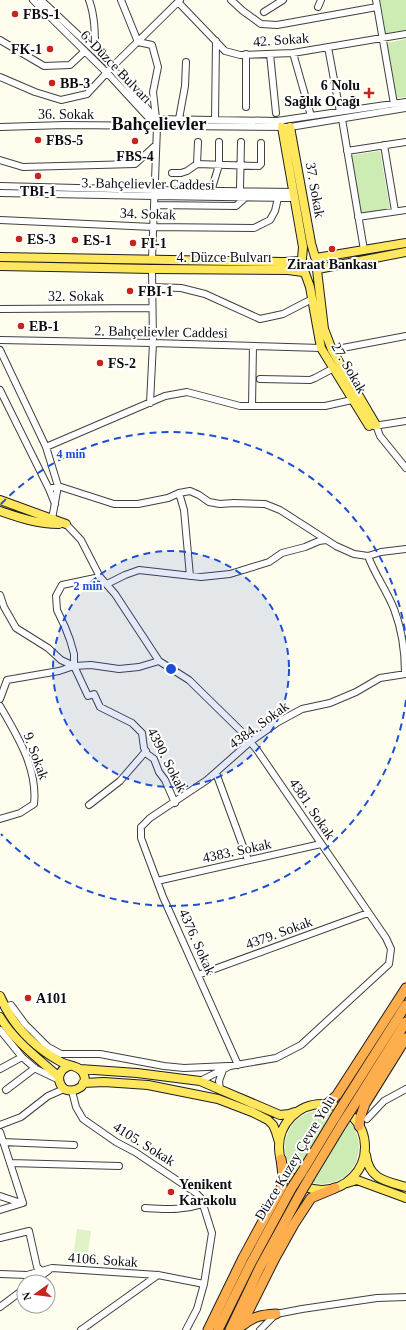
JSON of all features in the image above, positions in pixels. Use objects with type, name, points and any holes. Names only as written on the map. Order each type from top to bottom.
[{"type":"highway","points":[[327,1104],[337,1095],[406,988]]},
{"type":"highway","name":"Düzce Kuzey Çevre Yolu","points":[[218,1330],[250,1265],[291,1189],[406,1005]]},
{"type":"highway","name":"Düzce Kuzey Çevre Yolu","points":[[230,1330],[260,1267],[300,1194],[406,1022]]},
{"type":"highway","points":[[359,1126],[365,1104],[406,1038]]},
{"type":"highway","points":[[208,1330],[243,1258],[282,1186],[283,1175],[281,1158]]},
{"type":"highway","points":[[240,1329],[255,1296],[294,1224],[311,1198],[335,1188]]},
{"type":"highway","points":[[255,1296],[256,1306],[261,1312],[276,1314]]},
{"type":"highway","points":[[240,1329],[251,1318],[276,1314]]},
{"type":"main road","name":"37. Sokak","points":[[286,127],[304,226],[316,258]]},
{"type":"main road","points":[[294,169],[295,195],[304,226],[302,260],[300,266],[304,272],[310,274],[318,270],[406,252]]},
{"type":"main road","points":[[302,260],[310,255],[316,258],[406,243]]},
{"type":"main road","name":"4. Düzce Bulvarı","points":[[0,256],[284,262],[302,260]]},
{"type":"main road","points":[[316,258],[318,262],[324,329],[332,350],[372,426]]},
{"type":"main road","name":"4. Düzce Bulvarı","points":[[0,266],[288,270],[304,272]]},
{"type":"main road","name":"27. Sokak","points":[[304,272],[310,287],[321,348],[332,369],[352,400],[372,426]]},
{"type":"main road","points":[[0,500],[49,522]]},
{"type":"main road","points":[[0,511],[29,521],[66,524]]},
{"type":"main road","points":[[0,996],[10,1018],[28,1037],[40,1048],[69,1066],[80,1069],[137,1073],[200,1081],[280,1115],[289,1114],[313,1104],[327,1104],[338,1107],[348,1113],[357,1122],[363,1134],[367,1166],[373,1174],[390,1183],[406,1188]]},
{"type":"main road","points":[[0,1017],[11,1031],[68,1090],[80,1088],[83,1083],[84,1077],[80,1069]]},
{"type":"main road","points":[[59,1079],[62,1070],[69,1066]]},
{"type":"main road","points":[[83,1083],[104,1082],[148,1086],[218,1099],[252,1112],[268,1120],[273,1125],[279,1144],[281,1158],[287,1172],[304,1186],[325,1190],[357,1180],[406,1198]]},
{"type":"main road","points":[[279,1144],[283,1130],[290,1117],[301,1109]]},
{"type":"main road","points":[[344,1184],[355,1174],[362,1162],[365,1149]]},
{"type":"street","name":"6. Düzce Bulvarı","points":[[33,0],[107,73],[156,127]]},
{"type":"street","name":"6. Düzce Bulvarı","points":[[42,0],[112,67],[156,119],[277,121],[406,102]]},
{"type":"street","points":[[89,0],[92,7],[95,51]]},
{"type":"street","points":[[121,0],[138,42]]},
{"type":"street","points":[[231,0],[261,24],[277,25],[377,3],[394,104]]},
{"type":"street","points":[[264,12],[282,0]]},
{"type":"street","points":[[318,7],[321,0]]},
{"type":"street","points":[[0,77],[35,92],[61,100],[87,94],[112,67],[179,1]]},
{"type":"street","name":"42. Sokak","points":[[179,1],[225,51],[240,55],[293,53],[406,34]]},
{"type":"street","points":[[0,40],[44,66],[70,64],[85,51]]},
{"type":"street","points":[[138,42],[152,45],[158,67],[154,92],[156,145],[152,260]]},
{"type":"street","points":[[215,120],[216,42]]},
{"type":"street","points":[[328,47],[340,112]]},
{"type":"street","points":[[293,53],[311,116]]},
{"type":"street","points":[[246,54],[246,107]]},
{"type":"street","points":[[270,54],[276,113]]},
{"type":"street","points":[[179,120],[185,86],[186,62]]},
{"type":"street","points":[[156,127],[286,127],[406,108]]},
{"type":"street","points":[[342,119],[364,250]]},
{"type":"street","name":"36. Sokak","points":[[0,127],[65,125],[156,127]]},
{"type":"street","points":[[197,164],[198,142]]},
{"type":"street","points":[[211,194],[219,165],[219,142]]},
{"type":"street","points":[[240,188],[241,142]]},
{"type":"street","points":[[347,151],[406,142]]},
{"type":"street","points":[[172,173],[187,171],[197,164],[260,166],[262,143]]},
{"type":"street","points":[[0,160],[23,167],[136,164],[156,145]]},
{"type":"street","points":[[384,146],[395,211]]},
{"type":"street","name":"3. Bahçelievler Caddesi","points":[[0,186],[154,193]]},
{"type":"street","name":"3. Bahçelievler Caddesi","points":[[0,193],[295,195]]},
{"type":"street","name":"3. Bahçelievler Caddesi","points":[[211,194],[278,198],[295,195]]},
{"type":"street","points":[[154,205],[236,206],[246,197]]},
{"type":"street","name":"34. Sokak","points":[[0,220],[153,227],[254,228],[270,220],[275,211],[278,198]]},
{"type":"street","points":[[358,217],[406,210]]},
{"type":"street","points":[[150,403],[153,343],[152,269]]},
{"type":"street","points":[[152,287],[181,288],[205,294],[260,319],[283,314],[312,299]]},
{"type":"street","name":"32. Sokak","points":[[0,308],[152,308]]},
{"type":"street","points":[[332,350],[406,336]]},
{"type":"street","name":"2. Bahçelievler Caddesi","points":[[0,340],[321,348]]},
{"type":"street","points":[[252,406],[253,346]]},
{"type":"street","points":[[0,350],[46,447],[58,486],[55,504],[49,522]]},
{"type":"street","points":[[260,379],[310,380],[332,369]]},
{"type":"street","points":[[0,390],[55,504]]},
{"type":"street","points":[[46,447],[165,396],[187,392],[240,406],[325,406],[352,400]]},
{"type":"street","points":[[372,426],[406,421]]},
{"type":"street","points":[[372,426],[406,468]]},
{"type":"street","points":[[49,489],[58,486],[114,504],[138,504],[168,498],[179,493],[190,491],[200,495],[209,502],[220,504],[265,504],[280,510],[336,546],[354,554],[368,556],[381,552],[406,549]]},
{"type":"street","points":[[179,493],[184,510],[190,576]]},
{"type":"street","name":"4381. Sokak","points":[[66,524],[81,540],[100,576],[159,661],[189,680],[242,732],[257,750],[386,938],[391,949],[389,964],[301,1045],[276,1058],[230,1066],[200,1081]]},
{"type":"street","points":[[107,584],[125,574],[139,570],[201,577],[230,574],[268,562],[282,553],[326,540]]},
{"type":"street","points":[[368,556],[394,610],[406,652],[406,674]]},
{"type":"street","points":[[74,666],[74,654],[65,627],[57,610],[56,596],[62,586],[100,576]]},
{"type":"street","points":[[0,595],[4,607],[16,628],[48,648],[61,660],[74,666]]},
{"type":"street","points":[[0,699],[7,680],[59,671],[74,666],[91,665],[119,669],[139,667],[159,661]]},
{"type":"street","name":"4390. Sokak","points":[[74,666],[88,696],[94,694],[100,707],[132,723],[142,733],[147,754],[154,759],[159,772],[166,780],[175,803]]},
{"type":"street","name":"4384. Sokak","points":[[141,827],[150,818],[175,803],[207,780],[250,742],[278,722],[302,709],[330,703],[356,692],[380,678],[406,674]]},
{"type":"street","name":"9. Sokak","points":[[0,706],[15,731],[27,759],[36,791],[34,804],[20,814],[0,818]]},
{"type":"street","points":[[90,805],[120,780],[146,751]]},
{"type":"street","points":[[216,773],[248,860]]},
{"type":"street","name":"4376. Sokak","points":[[141,827],[141,838],[163,897],[238,1065]]},
{"type":"street","name":"4383. Sokak","points":[[157,881],[321,844]]},
{"type":"street","name":"4379. Sokak","points":[[198,975],[368,913]]},
{"type":"street","points":[[4,1007],[11,1005],[25,1024],[48,1047],[61,1054],[100,1054],[164,1066],[184,1068],[230,1066]]},
{"type":"street","points":[[0,1030],[22,1057],[35,1068],[59,1079]]},
{"type":"street","points":[[0,1041],[6,1038]]},
{"type":"street","points":[[0,1068],[22,1057]]},
{"type":"street","points":[[6,1090],[35,1068]]},
{"type":"street","points":[[220,1090],[219,1081],[223,1070]]},
{"type":"street","points":[[368,1119],[384,1101],[406,1089]]},
{"type":"street","points":[[0,1125],[21,1117],[48,1096],[68,1090]]},
{"type":"street","name":"4105. Sokak","points":[[68,1090],[83,1119],[116,1142],[135,1152],[196,1193],[201,1198],[212,1233],[204,1284],[197,1309],[186,1330]]},
{"type":"street","points":[[0,1132],[23,1203]]},
{"type":"street","points":[[3,1142],[74,1145]]},
{"type":"street","points":[[10,1163],[119,1166]]},
{"type":"street","points":[[0,1196],[23,1203]]},
{"type":"street","points":[[0,1210],[23,1203]]},
{"type":"street","points":[[144,1208],[179,1210],[203,1204]]},
{"type":"street","points":[[0,1238],[29,1231],[37,1267],[42,1271]]},
{"type":"street","points":[[44,1274],[52,1268]]},
{"type":"street","name":"4106. Sokak","points":[[0,1274],[27,1275],[52,1268],[158,1275],[204,1284]]},
{"type":"street","points":[[81,1330],[158,1275]]},
{"type":"street","points":[[0,1307],[16,1295]]},
{"type":"street","points":[[260,1330],[276,1314],[377,1298],[406,1297]]},
{"type":"green space","points":[[380,0],[406,0],[406,30],[386,34]]},
{"type":"green space","points":[[406,39],[406,97],[397,98],[387,43]]},
{"type":"green space","points":[[380,151],[390,209],[361,213],[352,155]]},
{"type":"green space","points":[[315,1110],[329,1110],[343,1116],[353,1126],[359,1140],[357,1161],[353,1168],[343,1178],[329,1184],[315,1184],[301,1178],[291,1168],[285,1154],[285,1140],[291,1126],[301,1116]]},
{"type":"green space","points":[[77,1229],[91,1231],[87,1259],[73,1257]]},
{"type":"place","name":"FBS-1","points":[[15,14]]},
{"type":"place","name":"FK-1","points":[[50,49]]},
{"type":"place","name":"BB-3","points":[[52,83]]},
{"type":"place","name":"6 Nolu Sağlık Ocağı","points":[[369,93]]},
{"type":"place","name":"FBS-5","points":[[38,140]]},
{"type":"place","name":"FBS-4","points":[[135,141]]},
{"type":"place","name":"TBI-1","points":[[38,176]]},
{"type":"place","name":"ES-3","points":[[19,239]]},
{"type":"place","name":"ES-1","points":[[75,240]]},
{"type":"place","name":"FI-1","points":[[133,243]]},
{"type":"place","name":"Ziraat Bankası","points":[[332,249]]},
{"type":"place","name":"FBI-1","points":[[130,291]]},
{"type":"place","name":"EB-1","points":[[21,326]]},
{"type":"place","name":"FS-2","points":[[100,363]]},
{"type":"place","name":"A101","points":[[28,998]]},
{"type":"place","name":"Yenikent Karakolu","points":[[171,1192]]},
{"type":"district","name":"Bahçelievler","points":[[159,124]]}]
